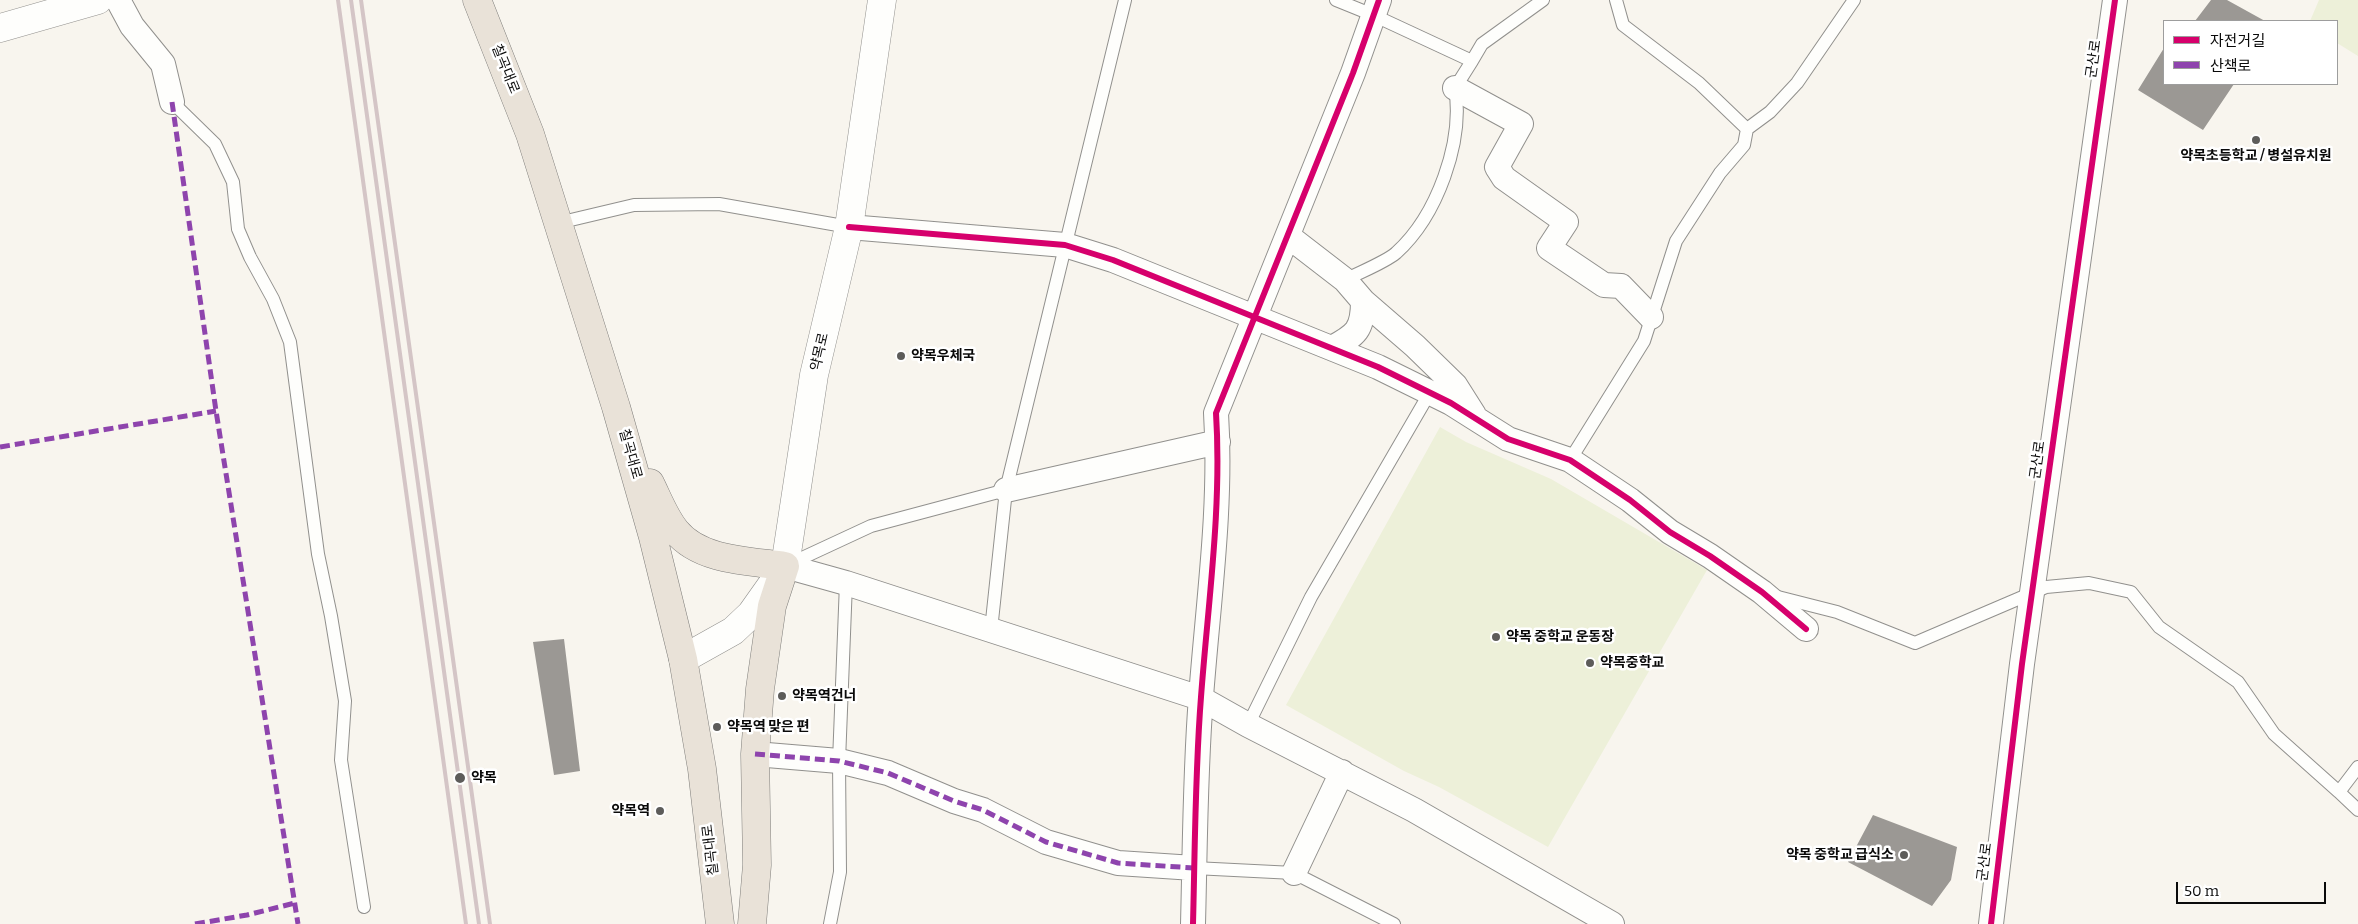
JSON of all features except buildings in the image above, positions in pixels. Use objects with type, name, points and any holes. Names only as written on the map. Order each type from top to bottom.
[{"type":"main road","name":"칠곡대로","points":[[477,0],[530,134],[616,407],[653,537],[683,659],[702,768],[720,924]]},
{"type":"main road","points":[[616,407],[659,504],[677,532],[697,548],[726,558],[785,566],[772,606],[760,689],[754,754],[756,866],[752,924]]},
{"type":"street","points":[[0,28],[98,0]]},
{"type":"street","points":[[118,0],[132,26],[163,64],[172,102]]},
{"type":"street","name":"약목로","points":[[683,659],[733,631],[751,614],[785,566],[814,375],[849,227],[882,0]]},
{"type":"street","name":"군산로","points":[[1991,924],[2032,593],[2115,0]]},
{"type":"street","points":[[1193,924],[1200,698],[1212,574],[1218,442],[1216,413],[1353,72],[1376,7]]},
{"type":"street","points":[[1455,88],[1521,124],[1497,167],[1504,178],[1566,222],[1549,248],[1604,285],[1621,286],[1651,317]]},
{"type":"street","points":[[849,227],[1065,245],[1112,260],[1378,367],[1451,404],[1508,439],[1570,460],[1630,500],[1670,532],[1762,592],[1806,629]]},
{"type":"street","points":[[1288,236],[1345,280],[1363,301],[1415,346],[1455,385],[1478,421]]},
{"type":"street","points":[[1332,348],[1354,336],[1363,320],[1363,301]]},
{"type":"street","points":[[1006,490],[1218,442]]},
{"type":"street","points":[[785,566],[846,583],[1200,698],[1478,846],[1612,924]]},
{"type":"street","points":[[754,754],[839,761],[888,773],[954,801],[983,810],[1046,842],[1118,863],[1194,868]]},
{"type":"street","points":[[1294,874],[1342,772]]},
{"type":"lane","points":[[991,630],[1006,490],[1125,0]]},
{"type":"lane","points":[[1336,0],[1376,7],[1472,61]]},
{"type":"lane","points":[[1345,280],[1395,253],[1426,216],[1448,166],[1458,108],[1455,88],[1482,44],[1543,0]]},
{"type":"lane","points":[[1616,0],[1623,25],[1699,83],[1747,129]]},
{"type":"lane","points":[[1570,460],[1644,341],[1676,242],[1720,173],[1744,145],[1747,129],[1770,112],[1798,83],[1854,0]]},
{"type":"lane","points":[[172,102],[215,144],[233,182],[238,230],[250,257],[273,299],[290,342],[318,554],[332,616],[345,701],[340,760],[364,907]]},
{"type":"lane","points":[[558,223],[634,205],[719,204],[849,227]]},
{"type":"lane","points":[[1248,725],[1311,597],[1429,394]]},
{"type":"lane","points":[[785,566],[870,526],[1006,490]]},
{"type":"lane","points":[[830,924],[840,872],[839,761],[846,583]]},
{"type":"lane","points":[[1762,592],[1837,612],[1915,643],[2046,587],[2089,583],[2131,592],[2159,626],[2238,682],[2274,734],[2358,810]]},
{"type":"lane","points":[[2339,792],[2358,767]]},
{"type":"lane","points":[[1194,868],[1294,874],[1394,924]]},
{"type":"green space","points":[[2319,0],[2358,0],[2358,56],[2338,44],[2338,20],[2310,20]]},
{"type":"green space","name":"약목 중학교 운동장","points":[[1440,427],[1466,442],[1551,479],[1707,570],[1548,847],[1439,787],[1404,771],[1286,705]]},
{"type":"railway","points":[[338,0],[466,924]]},
{"type":"railway","points":[[351,0],[479,924]]},
{"type":"railway","points":[[361,0],[490,924]]},
{"type":"marked path","points":[[172,102],[216,411],[298,924]]},
{"type":"marked path","points":[[0,447],[216,411]]},
{"type":"marked path","points":[[755,754],[839,761],[888,773],[954,801],[983,810],[1046,842],[1118,863],[1194,868]]},
{"type":"marked path","points":[[195,924],[247,915],[295,903]]},
{"type":"cycle path","points":[[1193,924],[1199,725],[1216,519],[1216,413],[1353,73],[1379,0]]},
{"type":"cycle path","points":[[1991,924],[2022,664],[2115,0]]},
{"type":"cycle path","points":[[849,227],[1065,245],[1113,260],[1378,367],[1451,403],[1508,439],[1570,460],[1630,500],[1670,532],[1710,556],[1762,592],[1806,629]]},
{"type":"place","name":"약목초등학교 / 병설유치원","points":[[2256,140]]},
{"type":"place","name":"약목우체국","points":[[901,356]]},
{"type":"place","name":"약목 중학교 운동장","points":[[1496,637]]},
{"type":"place","name":"약목중학교","points":[[1590,663]]},
{"type":"place","name":"약목역건너","points":[[782,696]]},
{"type":"place","name":"약목역 맞은 편","points":[[717,727]]},
{"type":"place","name":"약목","points":[[460,778]]},
{"type":"place","name":"약목역","points":[[660,811]]},
{"type":"place","name":"약목 중학교 급식소","points":[[1904,855]]}]
